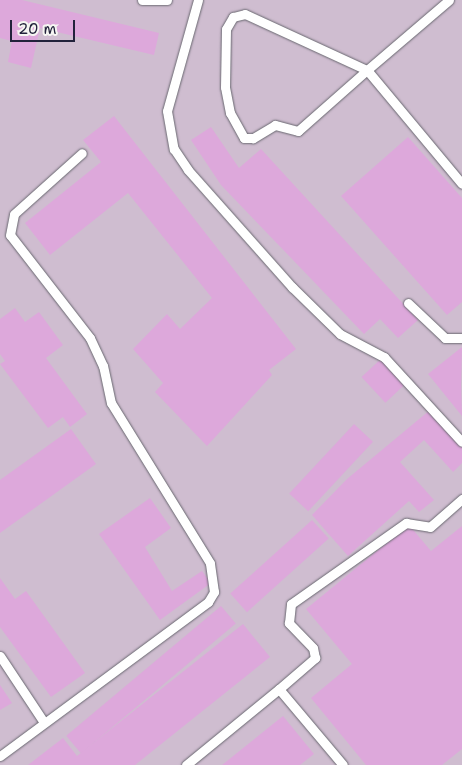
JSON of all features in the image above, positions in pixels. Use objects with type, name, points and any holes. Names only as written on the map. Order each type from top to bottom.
[{"type":"lane","points":[[142,0],[167,0]]},
{"type":"lane","points":[[198,0],[167,111],[174,149],[194,178],[292,287],[340,334],[384,357],[462,442]]},
{"type":"lane","points":[[449,0],[367,70],[298,131],[275,125],[253,138],[244,138],[230,113],[225,87],[226,29],[233,17],[244,14],[367,70],[462,184]]},
{"type":"lane","points":[[0,756],[44,721],[208,602],[216,583],[210,563],[111,403],[103,366],[90,338],[10,235],[14,214],[82,154]]},
{"type":"lane","points":[[408,303],[445,338],[462,338]]},
{"type":"lane","points":[[186,765],[316,658],[313,648],[289,624],[291,604],[406,523],[430,527],[462,499]]},
{"type":"lane","points":[[0,656],[44,721]]},
{"type":"lane","points":[[280,689],[343,765]]},
{"type":"shaded area","points":[[0,0],[462,0],[462,765],[0,765]]},
{"type":"building","points":[[0,0],[22,0],[159,33],[154,55],[40,28],[31,68],[8,62],[12,41],[0,38]]},
{"type":"building","points":[[114,116],[296,349],[269,370],[272,375],[207,446],[155,392],[163,383],[133,349],[167,314],[180,329],[212,298],[128,193],[50,255],[25,223],[101,162],[83,140]]},
{"type":"building","points":[[211,127],[239,168],[261,149],[418,320],[398,338],[380,319],[364,334],[221,185],[191,140]]},
{"type":"building","points":[[408,137],[462,198],[462,302],[447,315],[341,196]]},
{"type":"building","points":[[15,308],[25,322],[39,312],[63,345],[46,358],[87,414],[70,427],[63,417],[48,428],[0,364],[5,361],[0,354],[0,319]]},
{"type":"building","points":[[462,347],[461,385],[462,416],[428,374]]},
{"type":"building","points":[[382,358],[406,384],[385,403],[362,377]]},
{"type":"building","points":[[430,410],[462,445],[462,463],[453,472],[424,440],[400,462],[434,500],[419,512],[409,501],[348,556],[312,515],[347,479]]},
{"type":"building","points":[[354,424],[373,442],[308,511],[289,493]]},
{"type":"building","points":[[71,429],[96,464],[0,533],[0,480]]},
{"type":"building","points":[[150,498],[171,528],[145,547],[172,591],[202,571],[211,583],[160,620],[99,534]]},
{"type":"building","points":[[312,520],[329,539],[247,612],[230,594]]},
{"type":"building","points":[[409,525],[431,551],[462,526],[462,749],[442,765],[366,765],[311,698],[352,664],[306,609]]},
{"type":"building","points":[[0,578],[15,599],[26,591],[85,673],[51,697],[0,627]]},
{"type":"building","points":[[221,606],[236,624],[81,753],[66,736]]},
{"type":"building","points":[[243,624],[270,657],[135,765],[28,765],[63,738],[77,756]]},
{"type":"building","points":[[0,685],[12,703],[0,710]]},
{"type":"building","points":[[283,716],[314,754],[300,765],[222,765]]}]
